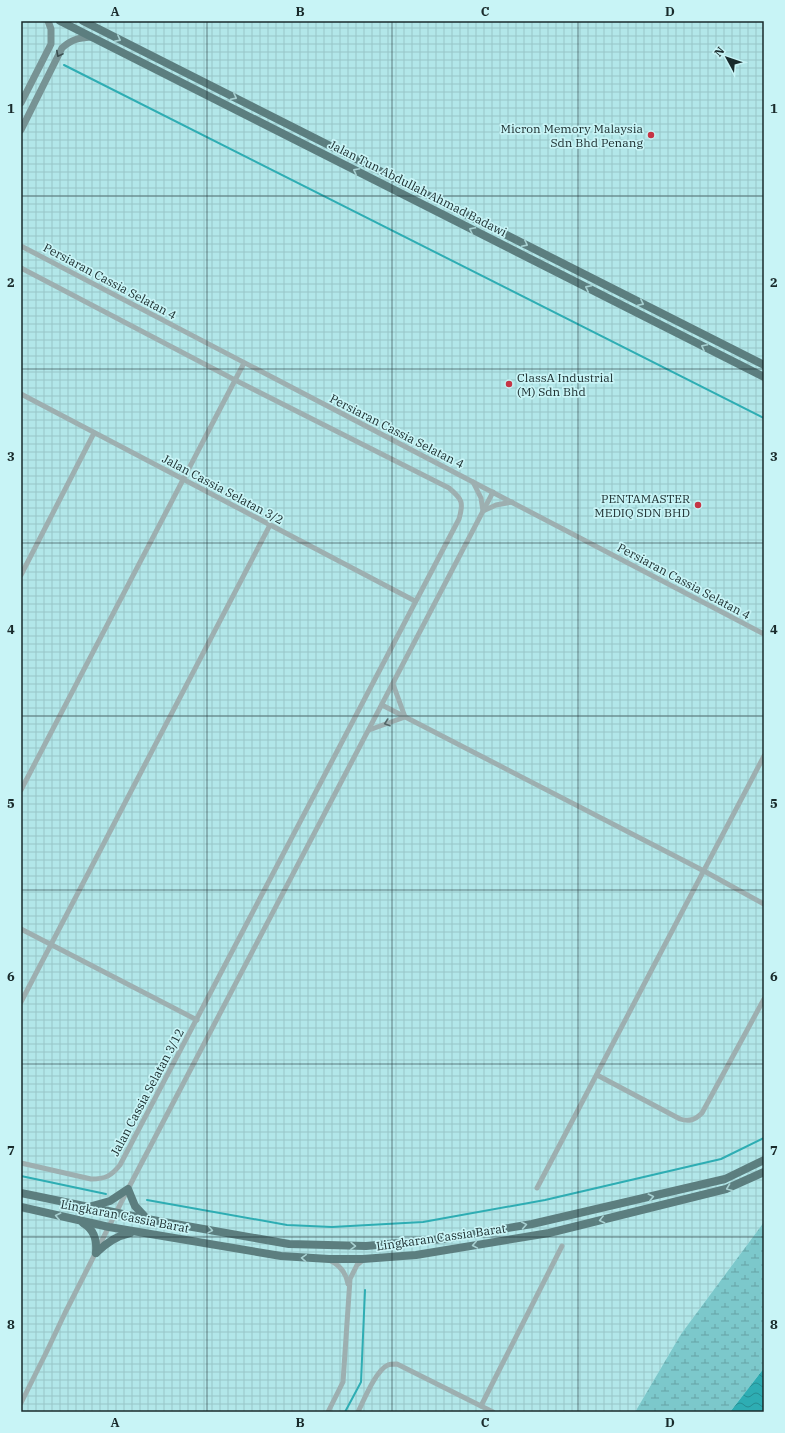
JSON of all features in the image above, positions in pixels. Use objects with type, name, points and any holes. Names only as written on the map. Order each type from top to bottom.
[{"type":"main road","name":"Jalan Tun Abdullah Ahmad Badawi","points":[[60,21],[764,377]]},
{"type":"main road","name":"Jalan Tun Abdullah Ahmad Badawi","points":[[83,21],[92,24],[764,365]]},
{"type":"main road","points":[[727,359],[734,357],[736,354],[734,350]]},
{"type":"main road","name":"Lingkaran Cassia Barat","points":[[21,1193],[147,1219],[289,1244],[366,1246],[443,1239],[532,1224],[725,1179],[764,1160]]},
{"type":"main road","name":"Lingkaran Cassia Barat","points":[[21,1207],[109,1228],[281,1256],[328,1259],[363,1259],[416,1255],[549,1233],[726,1190],[764,1172]]},
{"type":"main road","points":[[89,1206],[110,1201],[128,1189],[136,1206],[147,1219]]},
{"type":"main road","points":[[79,1221],[88,1226],[94,1234],[97,1243],[96,1253]]},
{"type":"main road","points":[[96,1253],[114,1238],[124,1234],[136,1232]]},
{"type":"street","points":[[21,103],[51,44],[51,29],[48,21]]},
{"type":"street","points":[[21,130],[62,48],[72,40],[91,37]]},
{"type":"street","name":"Persiaran Cassia Selatan 4","points":[[21,246],[764,634]]},
{"type":"street","points":[[21,268],[235,380],[449,488],[460,497],[462,508],[459,519],[197,1020],[21,929]]},
{"type":"street","points":[[21,790],[244,363]]},
{"type":"street","name":"Jalan Cassia Selatan 3/2","points":[[21,394],[415,601]]},
{"type":"street","points":[[21,575],[94,433]]},
{"type":"street","points":[[473,482],[481,498],[483,511]]},
{"type":"street","points":[[21,1403],[128,1189],[493,492]]},
{"type":"street","points":[[483,511],[496,505],[512,502]]},
{"type":"street","points":[[21,1002],[270,525]]},
{"type":"street","points":[[393,684],[404,717]]},
{"type":"street","points":[[382,705],[704,871],[764,904]]},
{"type":"street","points":[[369,730],[404,717]]},
{"type":"street","points":[[537,1188],[598,1075],[764,756]]},
{"type":"street","points":[[598,1075],[680,1119],[686,1121],[697,1118],[702,1113],[764,999]]},
{"type":"street","name":"Jalan Cassia Selatan 3/12","points":[[21,1163],[91,1178],[102,1178],[113,1174],[120,1165],[197,1020]]},
{"type":"street","points":[[481,1406],[562,1246]]},
{"type":"street","points":[[328,1259],[343,1270],[347,1278],[348,1287],[342,1382],[328,1412]]},
{"type":"street","points":[[348,1287],[353,1271],[363,1259]]},
{"type":"street","points":[[358,1412],[377,1376],[388,1365],[397,1364],[493,1412]]},
{"type":"shaded area","points":[[21,21],[764,21],[764,1222],[681,1334],[635,1412],[21,1412]]},
{"type":"green space","points":[[764,1222],[764,1368],[730,1412],[635,1412],[681,1334]]},
{"type":"water","points":[[764,1368],[764,1412],[730,1412]]},
{"type":"waterway","points":[[64,65],[764,418]]},
{"type":"waterway","points":[[147,1200],[287,1225],[332,1227],[423,1222],[545,1200],[721,1159],[764,1138]]},
{"type":"waterway","points":[[21,1176],[106,1194]]},
{"type":"waterway","points":[[345,1412],[361,1382],[365,1290]]},
{"type":"place","name":"Micron Memory Malaysia Sdn Bhd Penang","points":[[651,135]]},
{"type":"place","name":"ClassA Industrial (M) Sdn Bhd","points":[[509,384]]},
{"type":"place","name":"PENTAMASTER MEDIQ SDN BHD","points":[[698,505]]}]
